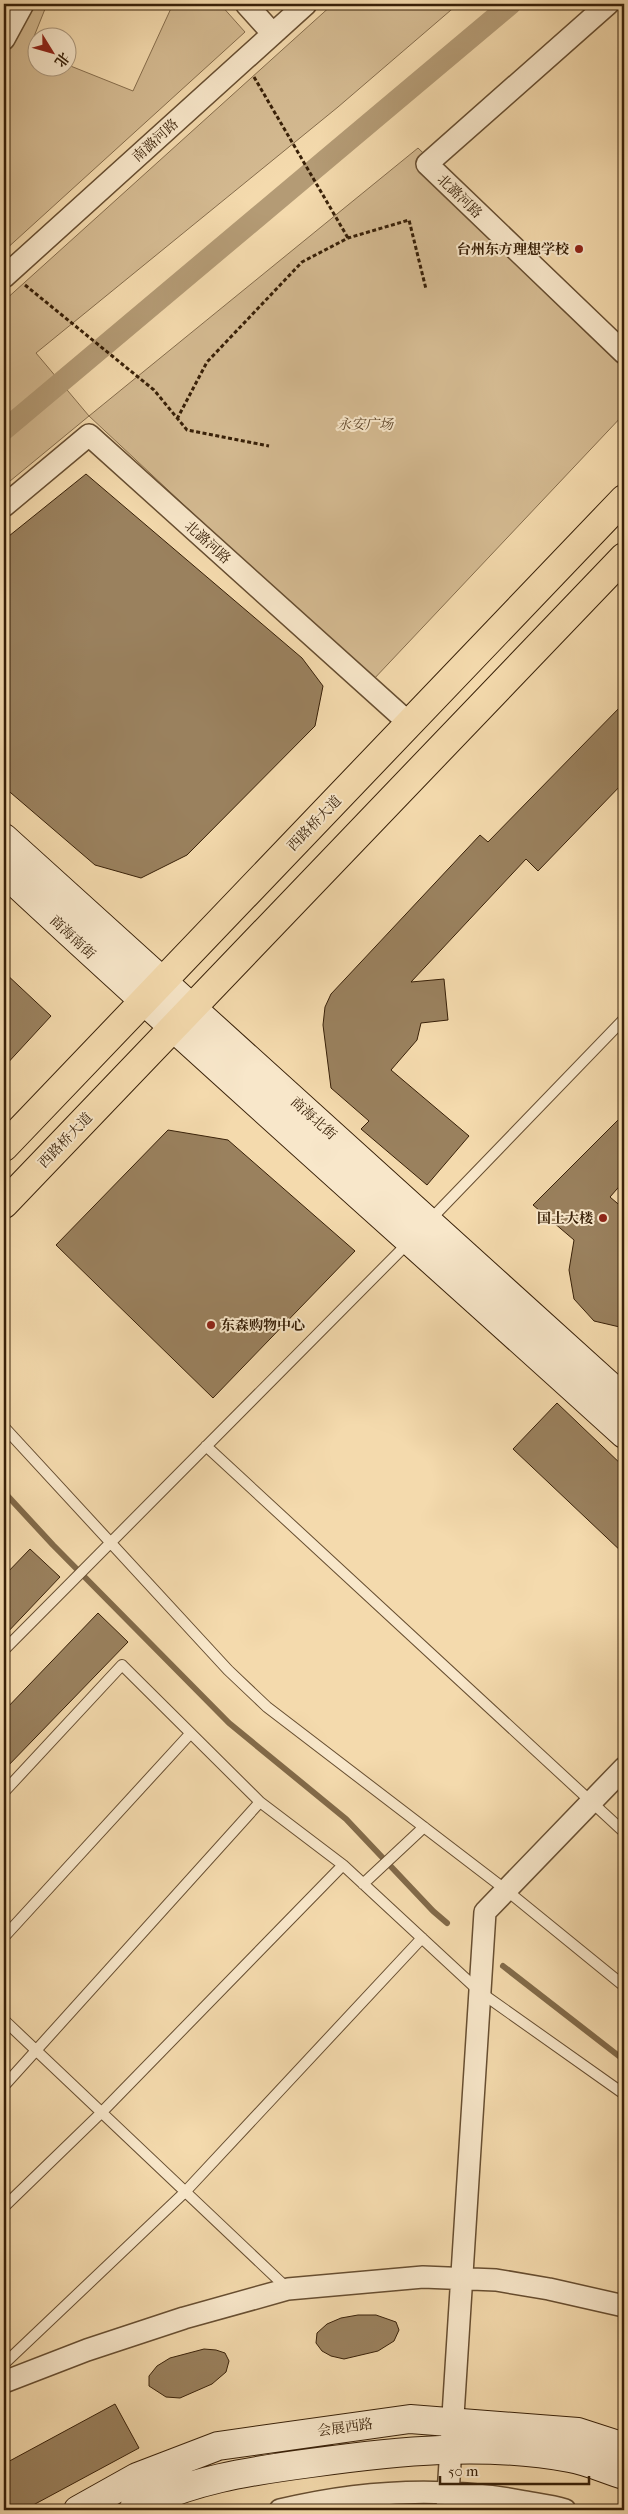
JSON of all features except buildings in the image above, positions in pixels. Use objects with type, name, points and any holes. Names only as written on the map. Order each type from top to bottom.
[{"type":"main road","name":"西路桥大道","points":[[4,1147],[624,499]]},
{"type":"main road","name":"西路桥大道","points":[[4,1204],[624,557]]},
{"type":"main road","name":"商海北街","points":[[4,838],[192,1008],[624,1434]]},
{"type":"main road","name":"商海南街","points":[[4,872],[143,1002]]},
{"type":"main road","name":"商海北街","points":[[143,1002],[172,1029],[624,1399]]},
{"type":"main road","name":"会展西路","points":[[78,2510],[137,2477],[218,2446],[410,2419],[578,2432],[624,2446]]},
{"type":"main road","points":[[133,2510],[152,2500],[230,2474],[406,2450],[491,2449],[571,2458],[624,2475]]},
{"type":"street","points":[[4,39],[23,4]]},
{"type":"street","points":[[246,4],[273,34]]},
{"type":"street","name":"南潞河路","points":[[7,275],[306,4]]},
{"type":"street","name":"北潞河路","points":[[608,4],[428,164],[624,353]]},
{"type":"street","name":"北潞河路","points":[[4,506],[89,435],[410,724]]},
{"type":"street","points":[[448,2502],[485,1912],[624,1768]]},
{"type":"street","points":[[4,2382],[87,2350],[184,2318],[288,2289],[423,2277],[462,2278],[496,2280],[549,2289],[624,2306]]},
{"type":"street","points":[[280,2510],[317,2501],[394,2492],[448,2502],[486,2495],[565,2510]]},
{"type":"lane","points":[[4,1650],[420,1231],[624,1019]]},
{"type":"lane","points":[[4,1427],[228,1670],[267,1707],[506,1890],[624,1986]]},
{"type":"lane","points":[[206,1446],[590,1803],[624,1832]]},
{"type":"lane","points":[[4,1792],[122,1665],[260,1802],[343,1865],[480,1992],[624,2094]]},
{"type":"lane","points":[[4,1937],[190,1734]]},
{"type":"lane","points":[[4,2086],[37,2052],[260,1802]]},
{"type":"lane","points":[[364,1884],[424,1827]]},
{"type":"lane","points":[[4,2207],[101,2113],[343,1865]]},
{"type":"lane","points":[[4,2364],[185,2192],[422,1938]]},
{"type":"lane","points":[[4,2020],[288,2289]]},
{"type":"path","points":[[244,60],[273,114],[348,238]]},
{"type":"path","points":[[177,419],[207,362],[302,262],[348,238],[409,220],[426,289]]},
{"type":"path","points":[[7,275],[154,390],[186,430],[269,446]]},
{"type":"green space","points":[[4,4],[47,4],[37,28],[28,28],[28,78],[78,78],[78,69],[133,91],[173,4],[220,4],[245,32],[4,251]]},
{"type":"green space","points":[[333,4],[458,4],[338,107],[36,353],[89,416],[4,486],[4,301]]},
{"type":"green space","name":"永安广场","points":[[418,148],[624,345],[624,414],[372,681],[89,416]]},
{"type":"waterway","points":[[4,430],[511,4]]},
{"type":"waterway","points":[[4,1492],[53,1545],[229,1723],[346,1819],[433,1911],[447,1923]]},
{"type":"waterway","points":[[503,1966],[624,2060]]},
{"type":"place","name":"台州东方理想学校","points":[[579,249]]},
{"type":"place","name":"国土大楼","points":[[603,1218]]},
{"type":"place","name":"东森购物中心","points":[[211,1325]]}]
